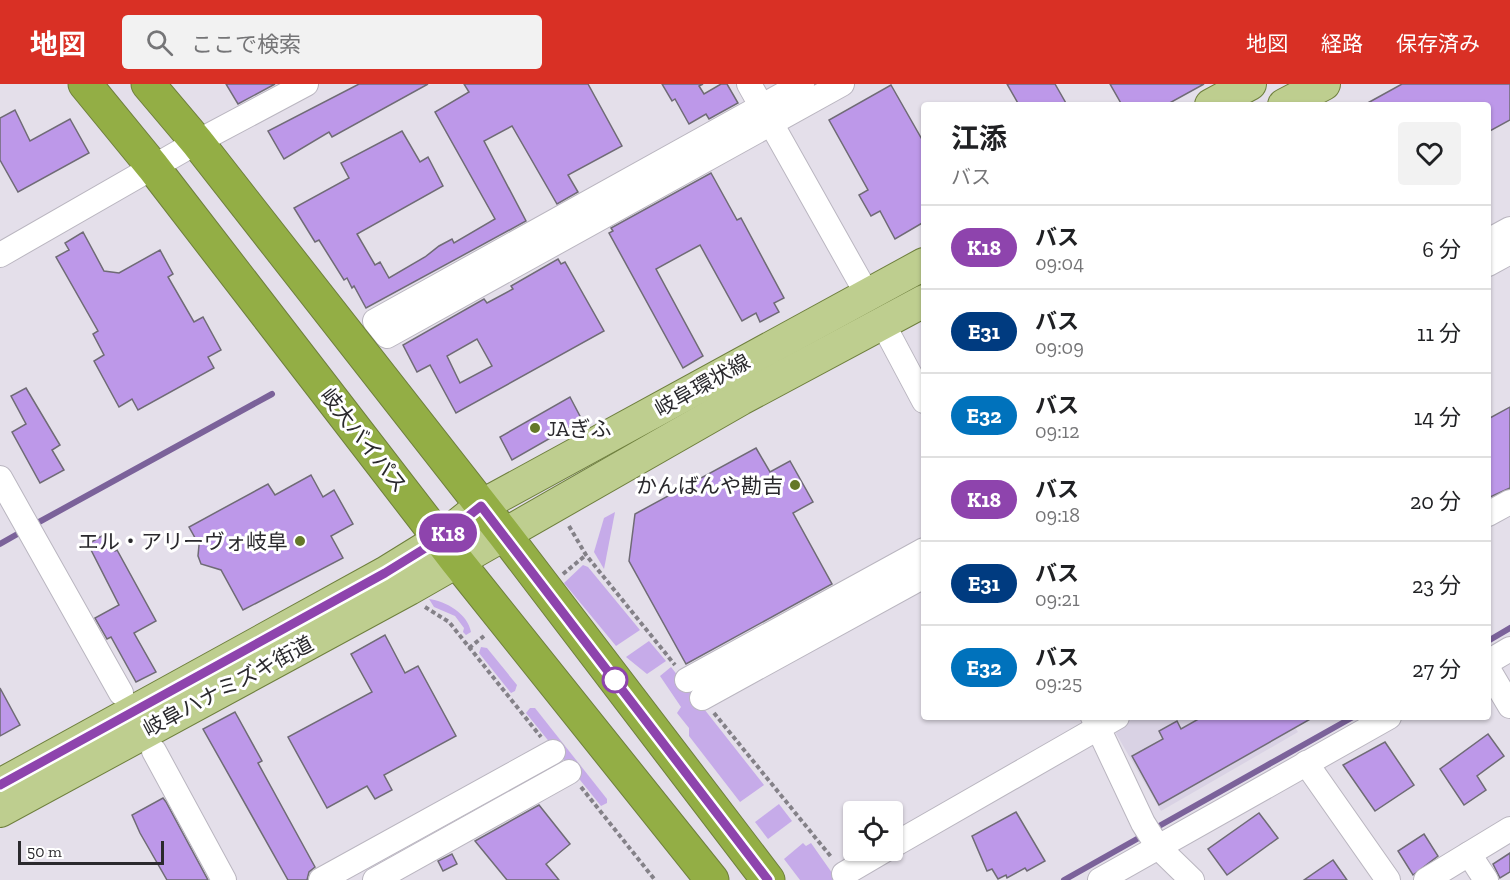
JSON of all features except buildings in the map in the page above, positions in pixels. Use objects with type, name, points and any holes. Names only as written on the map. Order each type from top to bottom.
[{"type":"highway","name":"岐大バイパス","points":[[85,84],[153,167],[448,549],[712,880]]},
{"type":"highway","points":[[148,84],[197,142],[504,534],[768,880]]},
{"type":"main road","points":[[1215,99],[1250,84]]},
{"type":"main road","points":[[1290,102],[1324,84]]},
{"type":"main road","name":"岐阜環状線","points":[[448,549],[481,506],[921,266]]},
{"type":"main road","name":"岐阜環状線","points":[[448,549],[504,534],[741,399],[921,303]]},
{"type":"main road","name":"岐阜ハナミズキ街道","points":[[0,811],[409,589],[448,549]]},
{"type":"main road","name":"岐阜ハナミズキ街道","points":[[0,785],[385,573],[448,549]]},
{"type":"street","points":[[0,255],[197,142],[306,84]]},
{"type":"street","points":[[749,84],[867,294]]},
{"type":"street","points":[[802,84],[766,115],[387,336],[375,321],[766,115],[842,84]]},
{"type":"street","points":[[1491,240],[1510,229]]},
{"type":"street","points":[[1491,262],[1510,252]]},
{"type":"street","points":[[883,324],[921,395]]},
{"type":"street","points":[[0,478],[121,693]]},
{"type":"street","points":[[1491,512],[1510,502]]},
{"type":"street","points":[[921,552],[694,689],[921,577]]},
{"type":"street","points":[[1491,660],[1510,649]]},
{"type":"street","points":[[1491,674],[1510,706]]},
{"type":"street","points":[[903,839],[1103,720],[1152,837],[1192,880]]},
{"type":"street","points":[[1100,880],[1152,837],[1306,763],[1384,720]]},
{"type":"street","points":[[154,751],[224,880]]},
{"type":"street","points":[[321,880],[553,752]]},
{"type":"street","points":[[1306,763],[1388,880]]},
{"type":"street","points":[[375,880],[569,772]]},
{"type":"street","points":[[1426,880],[1510,829]]},
{"type":"street","points":[[1469,854],[1486,880]]},
{"type":"street","points":[[844,874],[866,861]]},
{"type":"path","points":[[409,589],[420,605],[449,622],[553,752]]},
{"type":"path","points":[[569,772],[655,880]]},
{"type":"shaded area","points":[[615,512],[604,569],[594,552],[604,518]]},
{"type":"shaded area","points":[[583,565],[588,567],[640,630],[616,646],[564,583]]},
{"type":"shaded area","points":[[429,599],[442,602],[461,614],[471,632],[466,635],[455,616],[434,607]]},
{"type":"shaded area","points":[[649,641],[666,661],[647,674],[626,657]]},
{"type":"shaded area","points":[[481,647],[487,648],[517,685],[515,691],[511,693],[479,653]]},
{"type":"shaded area","points":[[671,667],[764,785],[740,802],[689,736],[689,728],[677,713],[681,707],[660,676]]},
{"type":"shaded area","points":[[530,708],[535,708],[607,799],[607,803],[601,806],[526,713]]},
{"type":"shaded area","points":[[1131,720],[1291,720],[1298,732],[1161,811],[1114,730]]},
{"type":"shaded area","points":[[779,804],[792,821],[768,839],[755,822]]},
{"type":"shaded area","points":[[803,843],[806,846],[811,843],[837,880],[800,880],[784,859]]},
{"type":"waterway","points":[[39,522],[272,394]]},
{"type":"waterway","points":[[0,544],[21,532]]},
{"type":"waterway","points":[[1491,639],[1510,628]]},
{"type":"waterway","points":[[1152,830],[1348,720]]},
{"type":"waterway","points":[[1064,880],[1144,835]]},
{"type":"bus line","name":"K18","points":[[0,785],[385,573],[440,539],[481,506],[768,880]]},
{"type":"place","name":"JAぎふ","points":[[535,428]]},
{"type":"place","name":"かんばんや勘吉","points":[[795,485]]},
{"type":"place","name":"エル・アリーヴォ岐阜","points":[[300,541]]}]
